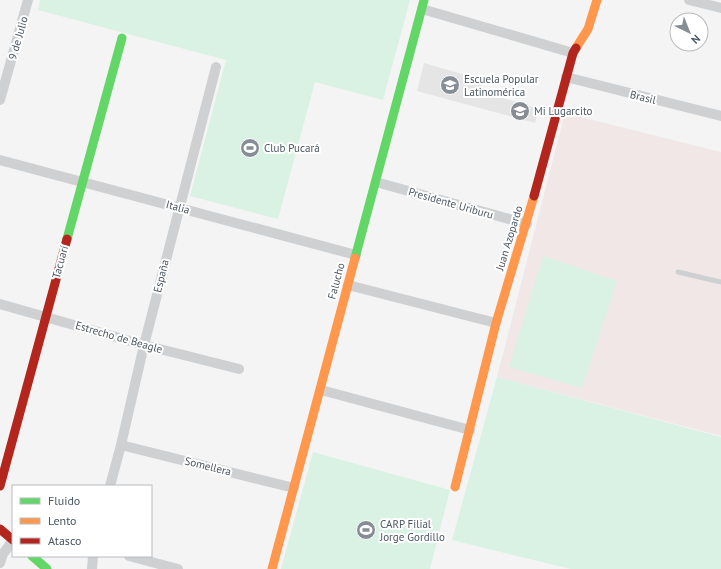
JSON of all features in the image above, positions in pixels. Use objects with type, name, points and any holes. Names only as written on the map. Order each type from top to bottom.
[{"type":"street","name":"9 de Julio","points":[[0,100],[28,0]]},
{"type":"street","name":"Juan Azopardo","points":[[455,487],[496,323],[527,224],[566,77],[573,53],[588,29],[597,0]]},
{"type":"street","points":[[689,0],[721,8]]},
{"type":"street","points":[[423,5],[573,53]]},
{"type":"street","name":"Falucho","points":[[272,569],[423,5]]},
{"type":"street","name":"Tacuarí","points":[[0,486],[122,38]]},
{"type":"street","name":"España","points":[[110,485],[144,345],[216,67]]},
{"type":"street","name":"Brasil","points":[[566,77],[721,116]]},
{"type":"street","name":"Italia","points":[[0,160],[356,255]]},
{"type":"street","name":"Presidente Uriburu","points":[[376,182],[527,224]]},
{"type":"street","points":[[348,284],[496,323]]},
{"type":"street","name":"Estrecho de Beagle","points":[[0,304],[144,345],[239,369]]},
{"type":"street","points":[[321,390],[470,430]]},
{"type":"street","name":"Somellera","points":[[121,445],[294,488]]},
{"type":"street","points":[[0,529],[12,539]]},
{"type":"street","points":[[0,563],[3,554],[12,541]]},
{"type":"street","points":[[33,557],[47,569]]},
{"type":"street","points":[[92,569],[93,557]]},
{"type":"street","points":[[132,557],[178,569]]},
{"type":"lane","points":[[678,272],[721,282]]},
{"type":"shaded area","name":"Escuela Popular Latinomérica","points":[[424,63],[483,80],[480,91],[539,109],[535,123],[417,91]]},
{"type":"shaded area","points":[[565,113],[721,152],[721,436],[497,377]]},
{"type":"green space","name":"Club Pucará","points":[[40,0],[410,0],[383,100],[315,82],[278,219],[190,196],[226,60],[38,10]]},
{"type":"green space","points":[[543,256],[617,281],[582,388],[509,367]]},
{"type":"green space","points":[[497,377],[721,437],[721,569],[571,569],[452,540]]},
{"type":"green space","name":"CARP Filial Jorge Gordillo","points":[[313,452],[450,490],[430,569],[281,569]]},
{"type":"traffic: fast","points":[[355,258],[424,0]]},
{"type":"traffic: fast","points":[[67,239],[122,38]]},
{"type":"traffic: fast","points":[[33,557],[47,569]]},
{"type":"traffic: slow","points":[[576,48],[588,29],[597,0]]},
{"type":"traffic: slow","points":[[455,487],[496,323],[534,196]]},
{"type":"traffic: slow","points":[[272,569],[355,258]]},
{"type":"traffic: jam","points":[[534,196],[573,53],[576,48]]},
{"type":"traffic: jam","points":[[0,486],[67,239]]},
{"type":"traffic: jam","points":[[0,529],[12,539]]},
{"type":"place","name":"Escuela Popular Latinomérica","points":[[450,85]]},
{"type":"place","name":"Mi Lugarcito","points":[[520,111]]},
{"type":"place","name":"Club Pucará","points":[[250,148]]},
{"type":"place","name":"CARP Filial Jorge Gordillo","points":[[366,530]]}]
